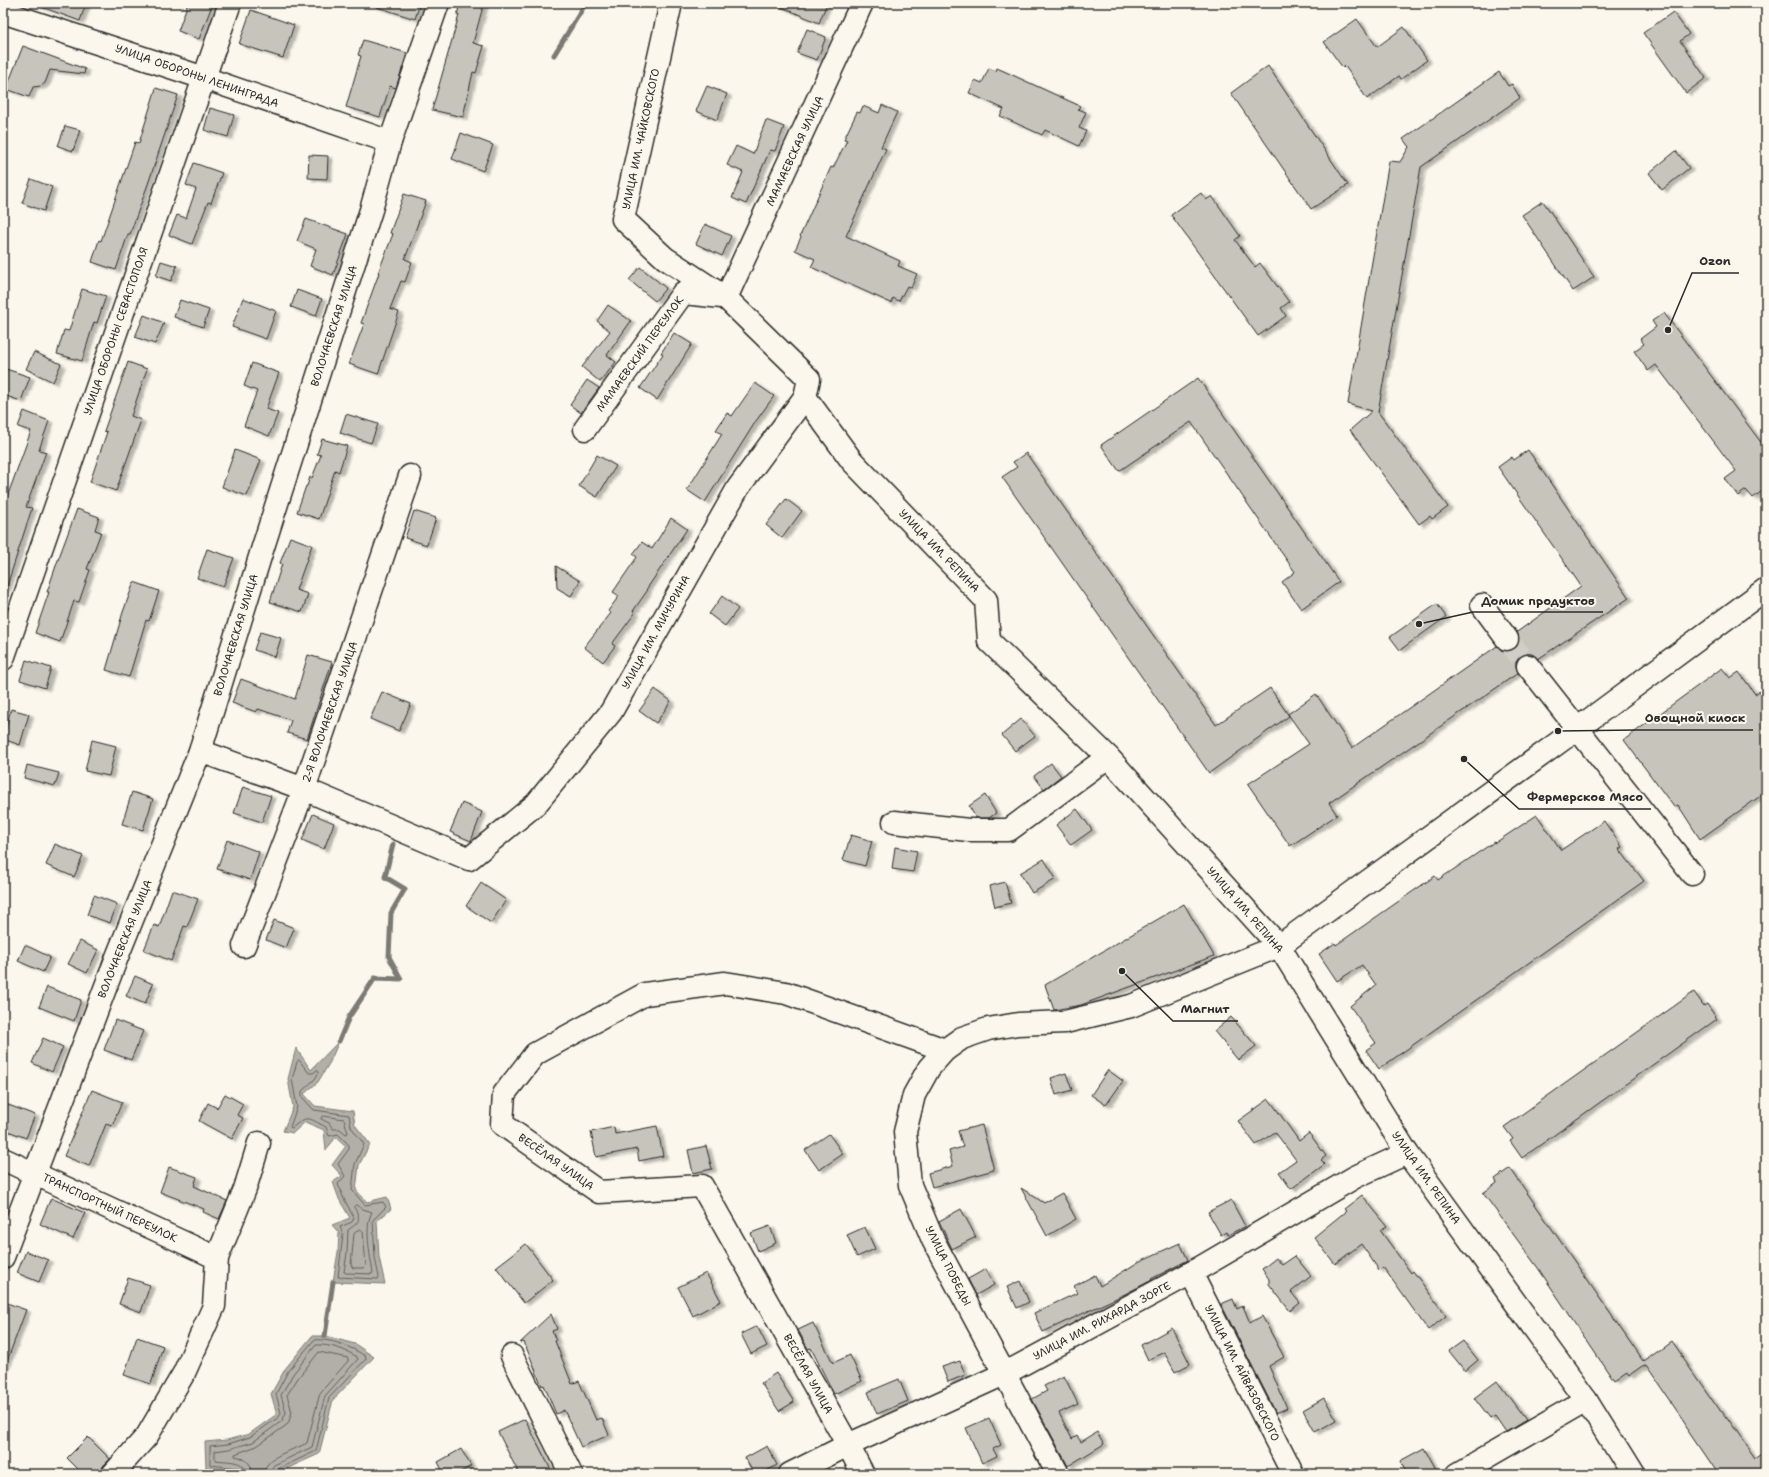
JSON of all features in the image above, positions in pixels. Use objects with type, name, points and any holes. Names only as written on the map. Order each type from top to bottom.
[{"type":"street","name":"УЛИЦА ОБОРОНЫ СЕВАСТОПОЛЯ","points":[[3,659],[230,3]]},
{"type":"street","name":"ВОЛОЧАЕВСКАЯ УЛИЦА","points":[[3,1257],[117,957],[200,751],[263,547],[371,210],[390,142],[438,3]]},
{"type":"street","name":"УЛИЦА ИМ. ЧАЙКОВСКОГО","points":[[672,3],[624,220],[665,258],[726,298]]},
{"type":"street","name":"МАМАЕВСКАЯ УЛИЦА","points":[[726,298],[862,3]]},
{"type":"street","name":"УЛИЦА ОБОРОНЫ ЛЕНИНГРАДА","points":[[7,14],[204,78],[390,142]]},
{"type":"street","name":"МАМАЕВСКИЙ ПЕРЕУЛОК","points":[[585,429],[683,293],[726,298]]},
{"type":"street","name":"УЛИЦА ИМ. РЕПИНА","points":[[726,298],[807,388],[852,461],[986,600],[989,641],[1108,757],[1279,946],[1407,1153],[1586,1400],[1632,1474]]},
{"type":"street","name":"УЛИЦА ИМ. МИЧУРИНА","points":[[304,789],[469,859],[536,804],[611,712],[738,488],[807,388]]},
{"type":"street","name":"2-Я ВОЛОЧАЕВСКАЯ УЛИЦА","points":[[244,946],[304,789],[410,476]]},
{"type":"street","name":"УЛИЦА ПОБЕДЫ","points":[[1058,1474],[933,1240],[910,1185],[905,1132],[914,1095],[929,1068],[945,1050],[962,1038],[988,1029],[1018,1024],[1064,1022],[1131,1006],[1279,946],[1766,589]]},
{"type":"street","points":[[1482,605],[1507,639]]},
{"type":"street","points":[[1528,666],[1692,874]]},
{"type":"street","points":[[200,751],[304,789]]},
{"type":"street","points":[[894,822],[968,830],[1009,830],[1108,757]]},
{"type":"street","name":"ВЕСЁЛАЯ УЛИЦА","points":[[863,1474],[702,1186],[599,1192],[502,1124],[504,1094],[535,1054],[645,994],[725,983],[786,993],[945,1050]]},
{"type":"street","points":[[113,1474],[147,1436],[184,1373],[214,1306],[217,1258],[245,1189],[259,1143]]},
{"type":"street","name":"УЛИЦА ИМ. РИХАРДА ЗОРГЕ","points":[[790,1474],[848,1445],[1004,1374],[1191,1273],[1355,1177],[1407,1153]]},
{"type":"street","name":"ТРАНСПОРТНЫЙ ПЕРЕУЛОК","points":[[3,1159],[217,1258]]},
{"type":"street","name":"УЛИЦА ИМ. АЙВАЗОВСКОГО","points":[[1191,1273],[1293,1474]]},
{"type":"street","points":[[512,1356],[571,1474]]},
{"type":"street","points":[[1458,1474],[1586,1400]]},
{"type":"water","points":[[339,1041],[330,1062],[318,1082],[304,1094],[315,1106],[353,1111],[355,1125],[370,1144],[359,1165],[356,1190],[367,1202],[387,1197],[391,1209],[377,1221],[379,1257],[385,1284],[333,1282],[338,1252],[339,1233],[332,1225],[350,1218],[339,1199],[333,1182],[342,1176],[332,1165],[346,1146],[336,1137],[326,1150],[324,1130],[305,1122],[293,1133],[283,1131],[293,1107],[288,1079],[296,1048],[311,1070]]},
{"type":"water","points":[[312,1336],[325,1336],[355,1344],[374,1357],[333,1400],[319,1454],[275,1474],[254,1474],[206,1468],[205,1442],[227,1440],[249,1434],[277,1414],[271,1394],[285,1369]]},
{"type":"building","points":[[37,3],[86,3],[80,21],[36,5]]},
{"type":"building","points":[[188,3],[213,3],[199,39],[178,31]]},
{"type":"building","points":[[374,3],[420,3],[415,19],[374,6]]},
{"type":"building","points":[[460,3],[484,3],[473,43],[484,46],[476,73],[473,72],[463,117],[432,110],[459,15],[457,15]]},
{"type":"building","points":[[772,3],[827,3],[819,23]]},
{"type":"building","points":[[251,10],[294,25],[283,58],[239,44]]},
{"type":"building","points":[[1673,12],[1689,34],[1680,41],[1706,78],[1686,93],[1643,33]]},
{"type":"building","points":[[1357,19],[1377,47],[1404,27],[1427,60],[1401,79],[1399,76],[1367,99],[1345,66],[1343,68],[1324,42]]},
{"type":"building","points":[[807,29],[826,37],[817,60],[797,53]]},
{"type":"building","points":[[363,40],[407,53],[396,88],[390,86],[380,117],[346,107],[361,56],[358,55]]},
{"type":"building","points":[[23,46],[85,69],[84,74],[50,70],[45,83],[41,86],[33,87],[29,97],[6,89]]},
{"type":"building","points":[[1268,66],[1348,185],[1311,209],[1231,93]]},
{"type":"building","points":[[989,68],[996,71],[997,68],[1080,106],[1078,109],[1086,112],[1079,128],[1086,131],[1079,146],[1045,130],[1042,135],[1000,116],[1004,109],[969,93],[975,80],[982,83]]},
{"type":"building","points":[[1499,72],[1508,86],[1512,84],[1520,98],[1421,167],[1378,412],[1448,507],[1432,519],[1430,516],[1419,524],[1350,430],[1372,411],[1348,404],[1389,161],[1400,162],[1409,147],[1403,139]]},
{"type":"building","points":[[707,86],[727,94],[717,120],[696,111]]},
{"type":"building","points":[[156,88],[178,95],[148,184],[130,234],[128,234],[116,270],[92,262],[99,240],[101,241],[135,142],[139,143]]},
{"type":"building","points":[[882,105],[897,112],[881,147],[886,149],[846,236],[900,261],[898,266],[917,274],[911,288],[907,286],[899,301],[893,298],[891,303],[811,267],[815,259],[795,250],[831,167],[833,168],[847,140],[844,139],[857,112],[860,113],[863,106],[879,113]]},
{"type":"building","points":[[210,108],[234,115],[228,137],[204,130]]},
{"type":"building","points":[[766,120],[784,127],[775,151],[770,150],[746,204],[732,198],[743,172],[727,165],[736,146],[753,154]]},
{"type":"building","points":[[65,126],[80,130],[73,151],[58,146]]},
{"type":"building","points":[[461,133],[493,145],[483,171],[452,159]]},
{"type":"building","points":[[1676,151],[1689,168],[1662,190],[1649,173]]},
{"type":"building","points":[[309,155],[328,156],[327,179],[308,178]]},
{"type":"building","points":[[194,163],[222,173],[211,203],[208,202],[192,244],[169,235],[177,215],[186,218],[196,189],[186,185]]},
{"type":"building","points":[[31,179],[52,187],[44,211],[22,203]]},
{"type":"building","points":[[1201,193],[1206,200],[1212,196],[1240,236],[1235,240],[1255,267],[1260,263],[1289,302],[1281,308],[1286,316],[1258,336],[1171,215]]},
{"type":"building","points":[[404,194],[426,201],[405,259],[412,262],[405,282],[401,281],[390,309],[399,312],[378,374],[349,364],[364,324],[361,323],[393,234],[390,233]]},
{"type":"building","points":[[1543,201],[1594,277],[1573,291],[1522,215]]},
{"type":"building","points":[[306,219],[348,234],[333,275],[310,266],[316,249],[297,241]]},
{"type":"building","points":[[705,224],[731,236],[722,256],[696,244]]},
{"type":"building","points":[[161,261],[177,266],[171,281],[156,276]]},
{"type":"building","points":[[640,267],[666,288],[655,301],[629,280]]},
{"type":"building","points":[[82,289],[106,296],[97,323],[94,322],[82,361],[57,354],[64,330],[69,331]]},
{"type":"building","points":[[297,290],[322,299],[316,316],[291,307]]},
{"type":"building","points":[[243,298],[276,311],[266,339],[232,327]]},
{"type":"building","points":[[180,300],[209,310],[203,327],[174,317]]},
{"type":"building","points":[[608,305],[631,321],[607,355],[616,362],[600,382],[582,367],[610,331],[597,321]]},
{"type":"building","points":[[1664,313],[1766,449],[1766,488],[1753,498],[1746,490],[1738,496],[1725,479],[1736,471],[1656,365],[1648,371],[1634,351],[1644,344],[1640,339],[1656,327],[1652,321]]},
{"type":"building","points":[[144,315],[164,323],[155,344],[135,337]]},
{"type":"building","points":[[674,333],[692,344],[657,400],[640,388],[663,354],[661,353]]},
{"type":"building","points":[[34,352],[61,364],[53,382],[26,369]]},
{"type":"building","points":[[128,362],[147,369],[131,416],[141,420],[116,491],[90,482],[107,432],[104,431]]},
{"type":"building","points":[[252,363],[279,373],[266,409],[278,413],[269,436],[244,426],[257,391],[244,386]]},
{"type":"building","points":[[6,369],[30,377],[21,401],[3,395],[3,378]]},
{"type":"building","points":[[1198,378],[1339,582],[1301,609],[1282,582],[1295,572],[1191,422],[1119,471],[1101,445]]},
{"type":"building","points":[[587,380],[599,388],[581,413],[570,405]]},
{"type":"building","points":[[755,383],[774,396],[756,421],[705,502],[687,490],[722,434],[716,430],[727,413],[732,416]]},
{"type":"building","points":[[24,411],[49,421],[39,450],[46,452],[26,507],[32,508],[6,589],[3,588],[3,499],[6,500],[31,431],[18,427]]},
{"type":"building","points":[[346,414],[378,424],[371,443],[340,433]]},
{"type":"building","points":[[322,439],[347,446],[339,472],[335,470],[319,519],[297,512],[306,486],[310,477],[312,478],[321,455],[317,454]]},
{"type":"building","points":[[235,450],[261,460],[247,496],[222,487]]},
{"type":"building","points":[[1528,450],[1629,598],[1538,659],[1532,654],[1521,656],[1516,662],[1518,673],[1329,803],[1337,815],[1290,846],[1248,784],[1309,744],[1288,714],[1316,694],[1352,748],[1497,646],[1502,651],[1514,649],[1519,644],[1517,632],[1581,586],[1498,467],[1512,457],[1514,460]]},
{"type":"building","points":[[1026,453],[1216,725],[1270,688],[1289,716],[1209,773],[1002,477],[1017,467],[1013,462]]},
{"type":"building","points":[[597,455],[616,466],[597,497],[579,486]]},
{"type":"building","points":[[786,499],[802,511],[782,538],[766,525]]},
{"type":"building","points":[[77,509],[99,517],[95,530],[101,532],[87,569],[90,570],[79,602],[74,601],[60,642],[35,633],[49,592],[47,592]]},
{"type":"building","points":[[414,511],[436,518],[427,545],[405,538]]},
{"type":"building","points":[[671,518],[687,529],[646,590],[647,591],[633,611],[635,613],[612,644],[615,646],[603,662],[584,647],[611,613],[608,611],[619,596],[613,592],[637,557],[633,554],[642,542],[652,549]]},
{"type":"building","points":[[290,537],[312,545],[296,590],[308,594],[302,612],[270,602],[282,564],[280,563]]},
{"type":"building","points":[[207,549],[234,558],[223,587],[197,578]]},
{"type":"building","points":[[556,566],[580,581],[571,596],[557,588]]},
{"type":"building","points":[[134,582],[159,591],[149,621],[146,620],[129,677],[106,670],[123,612]]},
{"type":"building","points":[[722,596],[738,609],[725,626],[709,614]]},
{"type":"building","points":[[1437,604],[1446,617],[1400,650],[1390,637]]},
{"type":"building","points":[[260,632],[281,638],[275,657],[254,650]]},
{"type":"building","points":[[308,655],[332,662],[307,739],[287,733],[291,720],[258,709],[256,712],[232,703],[241,679],[295,699]]},
{"type":"building","points":[[26,660],[51,668],[45,688],[20,680]]},
{"type":"building","points":[[1722,668],[1730,678],[1739,672],[1755,694],[1766,687],[1766,792],[1700,839],[1678,805],[1674,807],[1624,740]]},
{"type":"building","points":[[655,689],[671,701],[656,723],[639,711]]},
{"type":"building","points":[[382,692],[411,704],[399,731],[370,719]]},
{"type":"building","points":[[11,709],[29,714],[20,745],[3,739]]},
{"type":"building","points":[[1021,719],[1035,736],[1015,751],[1002,735]]},
{"type":"building","points":[[92,740],[116,746],[109,776],[85,771]]},
{"type":"building","points":[[1051,763],[1061,776],[1044,789],[1034,776]]},
{"type":"building","points":[[27,765],[59,773],[55,786],[24,778]]},
{"type":"building","points":[[243,787],[271,796],[262,822],[234,813]]},
{"type":"building","points":[[132,792],[153,799],[143,830],[122,824]]},
{"type":"building","points":[[985,795],[996,813],[989,818],[976,818],[969,806]]},
{"type":"building","points":[[462,803],[482,812],[471,841],[450,832]]},
{"type":"building","points":[[1077,809],[1092,830],[1071,845],[1056,825]]},
{"type":"building","points":[[313,814],[334,823],[324,849],[302,840]]},
{"type":"building","points":[[1537,815],[1561,850],[1604,821],[1622,847],[1619,849],[1644,881],[1379,1069],[1366,1050],[1376,1043],[1350,1006],[1376,985],[1362,965],[1337,981],[1319,954],[1335,943],[1336,945],[1435,876],[1438,880]]},
{"type":"building","points":[[851,835],[872,841],[865,866],[843,860]]},
{"type":"building","points":[[227,840],[259,852],[250,880],[217,869]]},
{"type":"building","points":[[55,844],[83,856],[74,877],[46,865]]},
{"type":"building","points":[[895,847],[917,851],[913,872],[892,869]]},
{"type":"building","points":[[1044,859],[1056,879],[1032,893],[1020,873]]},
{"type":"building","points":[[1005,882],[1011,903],[995,907],[990,886]]},
{"type":"building","points":[[481,883],[506,900],[491,923],[466,906]]},
{"type":"building","points":[[172,890],[198,899],[187,927],[184,926],[171,961],[144,950],[154,925],[159,927]]},
{"type":"building","points":[[94,895],[117,904],[110,923],[87,915]]},
{"type":"building","points":[[1184,904],[1214,956],[1081,1005],[1054,1010],[1045,985]]},
{"type":"building","points":[[274,920],[294,928],[286,948],[266,940]]},
{"type":"building","points":[[80,941],[98,950],[87,973],[68,964]]},
{"type":"building","points":[[25,945],[50,957],[43,972],[18,961]]},
{"type":"building","points":[[135,976],[153,984],[145,1004],[126,996]]},
{"type":"building","points":[[47,987],[81,1000],[74,1021],[39,1007]]},
{"type":"building","points":[[1694,992],[1704,1006],[1707,1004],[1717,1019],[1522,1158],[1510,1141],[1513,1139],[1504,1127]]},
{"type":"building","points":[[1231,1017],[1256,1046],[1238,1060],[1214,1031]]},
{"type":"building","points":[[115,1020],[143,1031],[131,1060],[104,1050]]},
{"type":"building","points":[[43,1038],[63,1047],[52,1072],[32,1063]]},
{"type":"building","points":[[1108,1070],[1123,1081],[1106,1105],[1091,1095]]},
{"type":"building","points":[[1066,1073],[1072,1090],[1056,1095],[1051,1078]]},
{"type":"building","points":[[92,1090],[122,1102],[112,1126],[106,1124],[89,1166],[64,1156]]},
{"type":"building","points":[[225,1094],[243,1104],[237,1115],[243,1118],[232,1139],[199,1121],[208,1103],[217,1108]]},
{"type":"building","points":[[1269,1099],[1299,1141],[1309,1133],[1326,1156],[1321,1160],[1325,1164],[1291,1189],[1279,1172],[1296,1160],[1275,1132],[1256,1145],[1238,1121]]},
{"type":"building","points":[[3,1103],[35,1115],[26,1138],[3,1129]]},
{"type":"building","points":[[982,1125],[994,1170],[932,1187],[928,1173],[953,1166],[949,1151],[963,1147],[958,1131]]},
{"type":"building","points":[[657,1126],[663,1156],[639,1161],[637,1149],[596,1157],[591,1132],[614,1127],[615,1134]]},
{"type":"building","points":[[829,1134],[843,1154],[819,1170],[805,1150]]},
{"type":"building","points":[[706,1146],[712,1169],[693,1173],[688,1150]]},
{"type":"building","points":[[169,1167],[197,1177],[194,1186],[227,1201],[219,1219],[203,1212],[204,1209],[160,1192]]},
{"type":"building","points":[[1510,1168],[1643,1361],[1671,1341],[1754,1460],[1766,1451],[1766,1474],[1720,1474],[1645,1364],[1628,1376],[1626,1373],[1614,1381],[1538,1268],[1483,1193],[1497,1183],[1495,1179]]},
{"type":"building","points":[[1021,1188],[1044,1203],[1062,1193],[1076,1219],[1047,1236]]},
{"type":"building","points":[[1362,1195],[1387,1226],[1380,1230],[1411,1273],[1413,1271],[1446,1316],[1428,1330],[1383,1267],[1379,1270],[1361,1244],[1335,1264],[1314,1237],[1346,1211],[1344,1209]]},
{"type":"building","points":[[51,1198],[85,1213],[73,1239],[40,1224]]},
{"type":"building","points":[[1231,1200],[1245,1226],[1228,1235],[1226,1232],[1221,1235],[1208,1212]]},
{"type":"building","points":[[961,1209],[976,1237],[952,1249],[939,1221]]},
{"type":"building","points":[[770,1226],[776,1243],[758,1251],[751,1233]]},
{"type":"building","points":[[865,1227],[875,1249],[857,1257],[847,1235]]},
{"type":"building","points":[[1180,1243],[1188,1260],[1125,1294],[1043,1332],[1034,1313],[1077,1293],[1074,1286],[1095,1275],[1100,1286],[1140,1261]]},
{"type":"building","points":[[526,1244],[553,1280],[524,1303],[496,1267]]},
{"type":"building","points":[[26,1251],[48,1260],[39,1282],[17,1273]]},
{"type":"building","points":[[1295,1256],[1311,1276],[1291,1292],[1300,1303],[1290,1311],[1269,1284],[1269,1279],[1262,1269],[1276,1258],[1282,1265]]},
{"type":"building","points":[[986,1269],[994,1285],[976,1295],[968,1279]]},
{"type":"building","points":[[706,1273],[721,1301],[693,1316],[678,1287]]},
{"type":"building","points":[[128,1278],[150,1285],[141,1312],[119,1304]]},
{"type":"building","points":[[1020,1281],[1029,1302],[1017,1308],[1007,1287]]},
{"type":"building","points":[[1233,1299],[1237,1309],[1243,1306],[1250,1323],[1262,1316],[1284,1357],[1269,1366],[1287,1408],[1276,1413],[1221,1304]]},
{"type":"building","points":[[7,1303],[26,1310],[4,1369],[3,1314]]},
{"type":"building","points":[[551,1314],[557,1329],[552,1331],[555,1341],[572,1384],[579,1381],[596,1420],[602,1418],[609,1435],[581,1447],[564,1410],[556,1414],[544,1385],[542,1386],[524,1342],[520,1343]]},
{"type":"building","points":[[813,1323],[833,1363],[850,1355],[862,1381],[834,1394],[811,1348],[808,1349],[798,1330]]},
{"type":"building","points":[[757,1326],[767,1346],[751,1354],[741,1334]]},
{"type":"building","points":[[1172,1328],[1190,1364],[1175,1372],[1164,1352],[1148,1360],[1141,1345]]},
{"type":"building","points":[[137,1337],[163,1346],[151,1384],[124,1375]]},
{"type":"building","points":[[1463,1341],[1478,1360],[1465,1371],[1449,1351]]},
{"type":"building","points":[[960,1361],[965,1375],[948,1382],[942,1367]]},
{"type":"building","points":[[776,1373],[794,1402],[779,1411],[761,1383]]},
{"type":"building","points":[[1064,1376],[1078,1404],[1059,1413],[1072,1439],[1077,1436],[1081,1442],[1097,1432],[1104,1444],[1068,1466],[1032,1399],[1047,1391],[1044,1386]]},
{"type":"building","points":[[899,1379],[908,1401],[877,1414],[868,1392]]},
{"type":"building","points":[[1497,1381],[1526,1420],[1506,1432],[1495,1416],[1490,1419],[1474,1398]]},
{"type":"building","points":[[1324,1398],[1337,1420],[1315,1432],[1303,1410]]},
{"type":"building","points":[[989,1418],[1001,1445],[993,1449],[997,1456],[982,1463],[966,1428]]},
{"type":"building","points":[[525,1419],[553,1474],[519,1474],[498,1432]]},
{"type":"building","points":[[88,1437],[110,1459],[103,1466],[101,1474],[83,1474],[67,1458]]},
{"type":"building","points":[[767,1446],[777,1465],[761,1474],[754,1474],[745,1458]]},
{"type":"building","points":[[1424,1448],[1438,1474],[1407,1474],[1400,1461]]},
{"type":"building","points":[[461,1449],[471,1466],[457,1474],[444,1474],[438,1462]]},
{"type":"waterway","points":[[554,55],[586,3]]},
{"type":"waterway","points":[[339,1041],[349,1017],[375,978],[401,979],[389,957],[391,913],[405,889],[385,877],[393,844]]},
{"type":"waterway","points":[[325,1336],[333,1282]]},
{"type":"tunnel","points":[[1507,639],[1528,666]]},
{"type":"place","name":"Ozon","points":[[1668,330]]},
{"type":"place","name":"Домик продуктов","points":[[1419,624]]},
{"type":"place","name":"Овощной киоск","points":[[1558,731]]},
{"type":"place","name":"Фермерское Мясо","points":[[1464,759]]},
{"type":"place","name":"Магнит","points":[[1122,971]]}]
